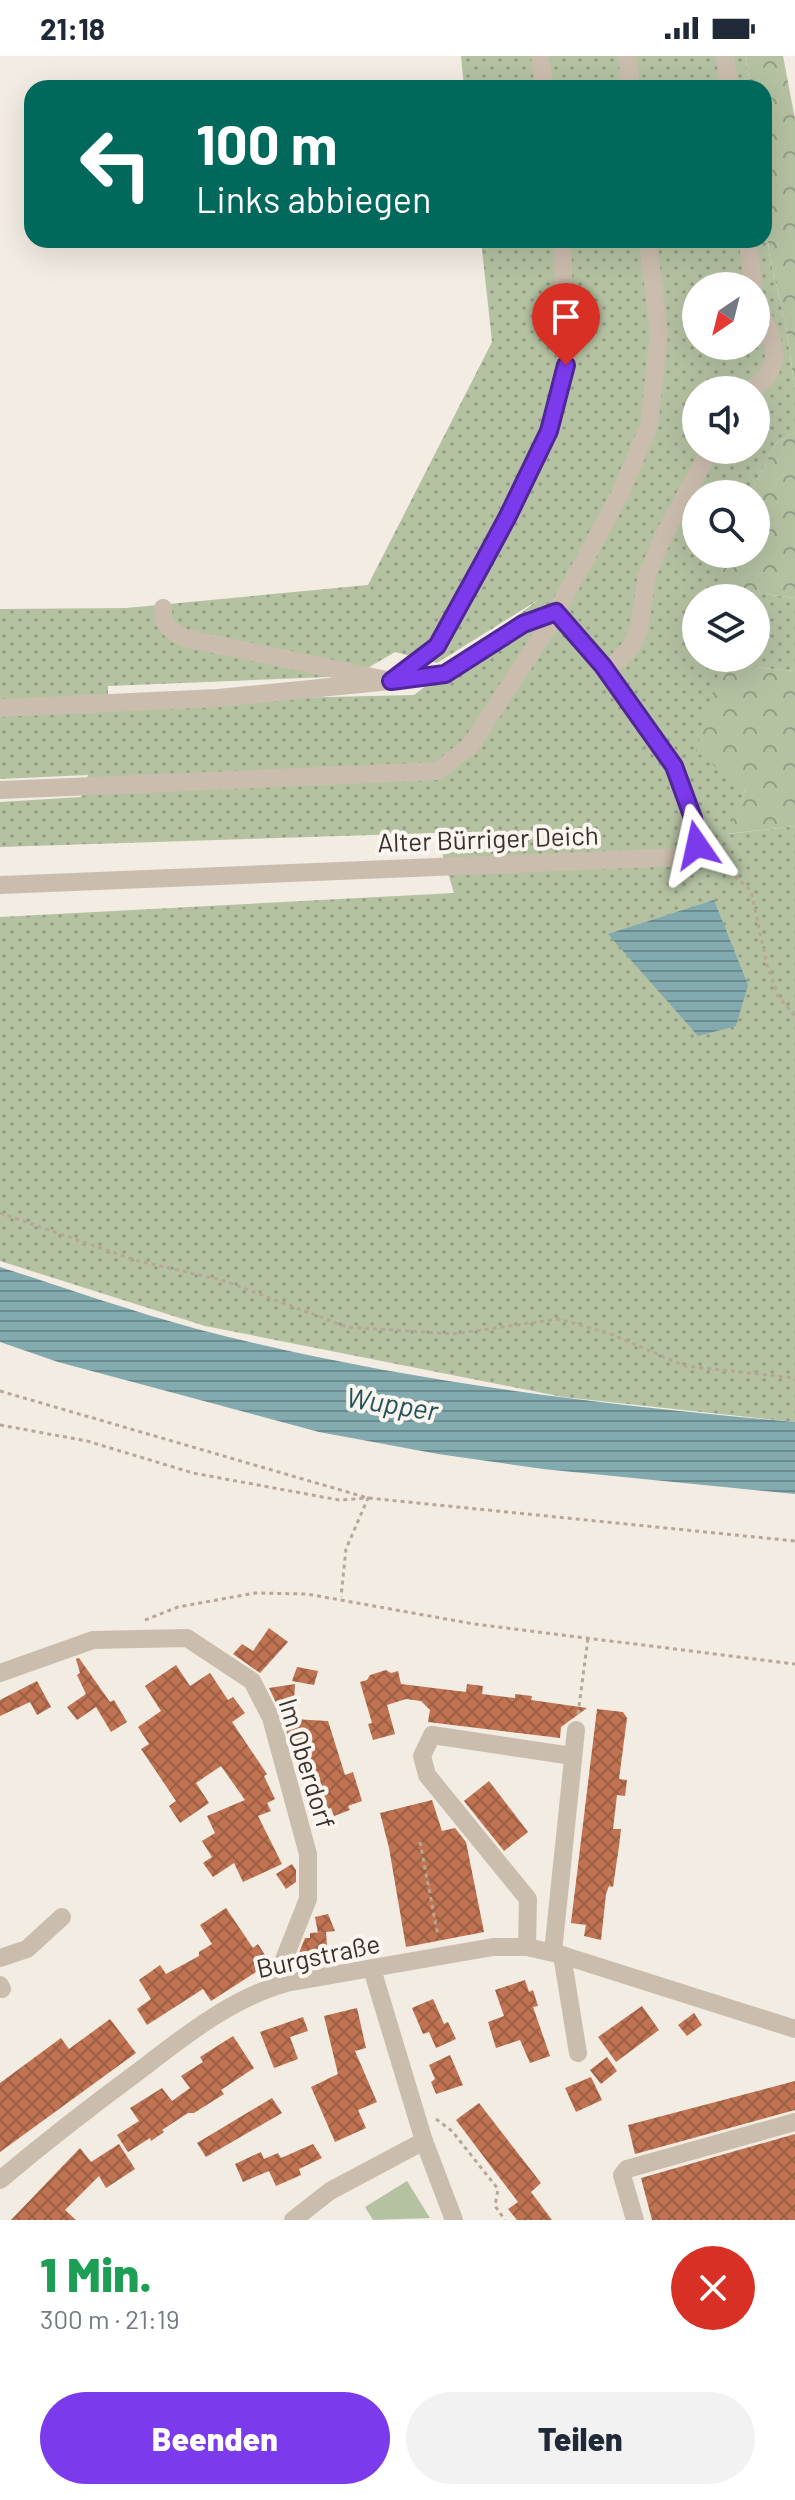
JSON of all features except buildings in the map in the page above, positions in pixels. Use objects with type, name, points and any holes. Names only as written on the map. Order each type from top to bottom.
[{"type":"street","points":[[540,56],[543,80]]},
{"type":"street","points":[[627,56],[630,80]]},
{"type":"street","points":[[725,56],[728,80]]},
{"type":"street","points":[[163,608],[163,619],[169,630],[185,638],[391,681],[437,646],[508,516],[549,431],[566,365],[562,248]]},
{"type":"street","points":[[0,790],[438,771],[471,745],[556,612],[618,498],[649,426],[659,334],[649,248]]},
{"type":"street","points":[[749,248],[751,272]]},
{"type":"street","points":[[769,376],[775,353],[770,339]]},
{"type":"street","points":[[607,672],[632,646],[639,629],[647,575],[664,535],[702,464]]},
{"type":"street","points":[[0,708],[218,698],[445,674],[523,624],[556,612]]},
{"type":"street","points":[[556,612],[607,672],[674,766],[693,818],[697,845]]},
{"type":"street","name":"Alter Bürriger Deich","points":[[0,885],[681,857],[697,845]]},
{"type":"street","name":"Im Oberdorf","points":[[0,1673],[93,1640],[187,1638],[252,1681],[271,1718],[308,1854],[308,1899],[281,1967],[286,1983]]},
{"type":"street","points":[[576,1730],[558,1954],[578,2053]]},
{"type":"street","points":[[527,1947],[528,1899],[427,1775],[422,1756],[432,1735],[572,1756]]},
{"type":"street","points":[[0,1958],[27,1949],[62,1917]]},
{"type":"street","name":"Burgstraße","points":[[0,2180],[173,2045],[228,2008],[258,1992],[286,1983],[493,1947],[527,1947],[795,2029]]},
{"type":"street","points":[[372,1969],[424,2141],[454,2220]]},
{"type":"street","points":[[635,2220],[622,2175],[627,2169],[795,2122]]},
{"type":"street","points":[[293,2220],[330,2191],[424,2141]]},
{"type":"path","points":[[697,845],[751,891],[767,965],[778,996],[795,1016]]},
{"type":"path","points":[[0,1213],[135,1260],[225,1281],[347,1327],[453,1334],[559,1319],[611,1334],[685,1366],[795,1378]]},
{"type":"path","points":[[0,1391],[368,1498]]},
{"type":"path","points":[[0,1425],[87,1441],[193,1473],[339,1500],[368,1498],[795,1541]]},
{"type":"path","points":[[340,1599],[346,1549],[368,1498]]},
{"type":"path","points":[[135,1624],[178,1607],[255,1593],[307,1594],[474,1624],[795,1664]]},
{"type":"path","points":[[576,1730],[588,1638]]},
{"type":"path","points":[[420,1842],[442,1956]]},
{"type":"path","points":[[413,2103],[452,2131],[489,2177],[498,2189],[495,2206],[505,2220]]},
{"type":"green space","points":[[461,56],[745,56],[750,80],[463,80]]},
{"type":"green space","points":[[745,56],[783,56],[795,119],[795,389],[786,326],[769,248],[772,248],[772,80],[750,80]]},
{"type":"green space","points":[[482,248],[769,248],[786,326],[795,389],[795,432],[776,443],[770,455],[770,376],[682,376],[682,464],[765,464],[757,480],[682,480],[682,568],[721,568],[719,584],[682,584],[682,672],[723,672],[745,790],[728,834],[795,826],[795,1422],[563,1397],[205,1326],[0,1261],[0,917],[454,893],[436,833],[0,847],[0,802],[81,797],[88,775],[0,779],[0,609],[126,608],[368,585],[492,342]],"holes":[[[538,600],[414,695],[108,702],[108,686],[354,676],[395,652],[437,663]]]},
{"type":"green space","points":[[795,432],[795,598],[770,595],[770,584],[718,584],[720,568],[770,568],[770,480],[757,480],[765,464],[770,464],[770,455],[776,443]]},
{"type":"green space","points":[[770,595],[795,598],[795,671],[770,669]]},
{"type":"green space","points":[[770,669],[795,671],[795,826],[727,834],[745,790],[696,751],[719,672],[770,672]]},
{"type":"green space","points":[[407,2181],[430,2218],[373,2220],[365,2207]]},
{"type":"water","points":[[714,900],[748,985],[736,1026],[698,1036],[608,934]]},
{"type":"water","name":"Wupper","points":[[0,1267],[197,1329],[344,1363],[569,1398],[795,1422],[795,1494],[543,1469],[438,1454],[319,1432],[58,1362],[0,1342]]},
{"type":"route","points":[[566,365],[549,431],[508,516],[437,646],[391,681],[445,674],[523,624],[556,612],[603,666],[674,766],[693,818],[697,845]]}]
